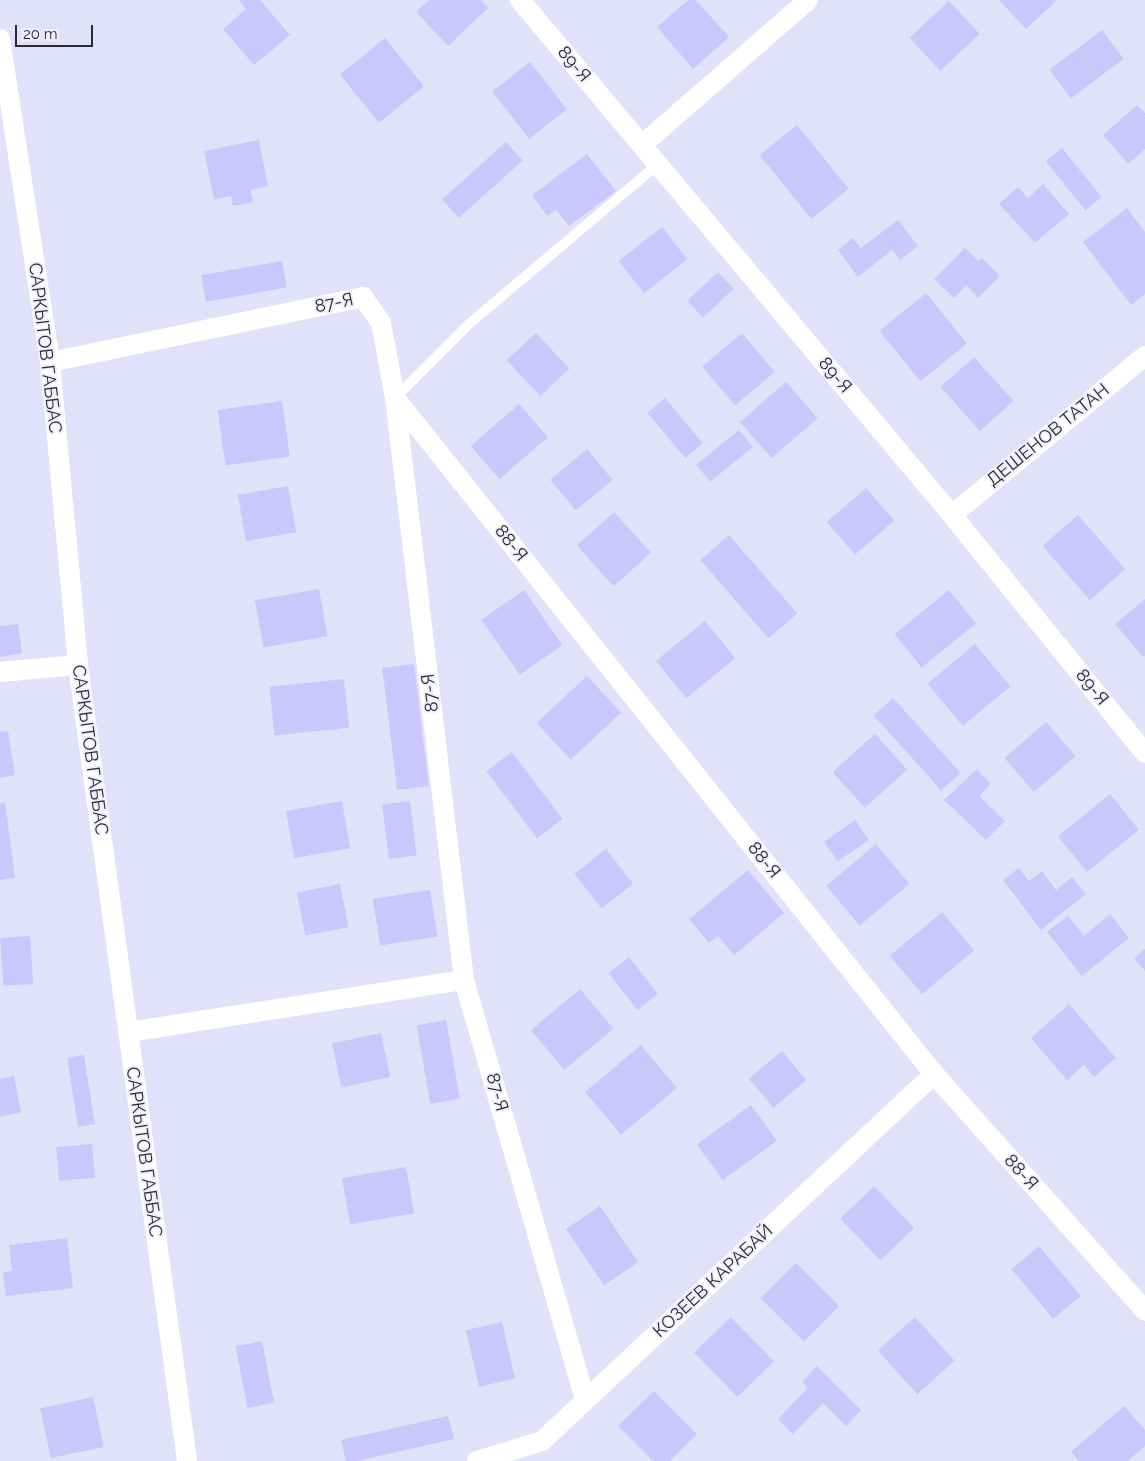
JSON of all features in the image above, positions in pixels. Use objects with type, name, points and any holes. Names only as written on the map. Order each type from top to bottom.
[{"type":"street","name":"89-Я","points":[[520,0],[952,515],[1145,753]]},
{"type":"street","points":[[642,145],[808,0]]},
{"type":"street","name":"САРКЫТОВ ГАББАС","points":[[0,39],[50,362],[78,665],[187,1461]]},
{"type":"street","name":"87-Я","points":[[50,362],[363,297],[381,323],[395,398],[464,980],[585,1400]]},
{"type":"street","name":"ДЕШЕНОВ ТАТАН","points":[[952,515],[1145,356]]},
{"type":"street","name":"88-Я","points":[[395,398],[934,1074],[1145,1311]]},
{"type":"street","points":[[0,672],[78,665]]},
{"type":"street","points":[[128,1032],[464,980]]},
{"type":"street","name":"КОЗЕЕВ КАРАБАЙ","points":[[477,1461],[542,1441],[934,1074]]},
{"type":"lane","points":[[395,398],[469,324],[658,164]]},
{"type":"building","points":[[239,0],[260,0],[290,35],[254,65],[223,29],[246,9]]},
{"type":"building","points":[[429,0],[481,0],[488,8],[448,46],[416,12]]},
{"type":"building","points":[[688,0],[696,0],[729,37],[693,69],[657,27]]},
{"type":"building","points":[[999,0],[1057,0],[1026,29]]},
{"type":"building","points":[[949,1],[980,34],[940,71],[910,38]]},
{"type":"building","points":[[1102,30],[1124,59],[1071,98],[1049,70]]},
{"type":"building","points":[[385,38],[424,86],[379,123],[340,75]]},
{"type":"building","points":[[530,62],[567,109],[529,139],[492,92]]},
{"type":"building","points":[[1137,105],[1145,113],[1145,149],[1128,164],[1103,135]]},
{"type":"building","points":[[797,125],[849,189],[811,219],[760,155]]},
{"type":"building","points":[[259,140],[268,186],[250,190],[253,202],[233,206],[231,196],[214,200],[204,151]]},
{"type":"building","points":[[506,142],[523,161],[459,218],[442,200]]},
{"type":"building","points":[[1062,148],[1102,197],[1085,210],[1046,161]]},
{"type":"building","points":[[587,154],[616,191],[569,226],[556,210],[547,216],[532,195]]},
{"type":"building","points":[[1043,184],[1069,214],[1035,243],[999,204],[1018,187],[1028,198]]},
{"type":"building","points":[[1127,208],[1145,232],[1145,294],[1131,305],[1083,242]]},
{"type":"building","points":[[898,220],[918,246],[900,260],[892,250],[858,277],[838,250],[853,238],[861,248]]},
{"type":"building","points":[[662,227],[687,259],[644,293],[619,261]]},
{"type":"building","points":[[965,248],[978,261],[982,258],[1000,276],[978,298],[966,285],[954,298],[934,279]]},
{"type":"building","points":[[282,261],[287,288],[206,302],[201,275]]},
{"type":"building","points":[[718,272],[734,289],[703,317],[687,301]]},
{"type":"building","points":[[926,293],[967,344],[920,381],[879,331]]},
{"type":"building","points":[[536,333],[569,369],[540,396],[507,360]]},
{"type":"building","points":[[742,333],[775,372],[735,405],[702,366]]},
{"type":"building","points":[[974,357],[1013,401],[980,431],[941,387]]},
{"type":"building","points":[[786,382],[817,418],[771,458],[740,422]]},
{"type":"building","points":[[665,398],[703,443],[685,458],[647,413]]},
{"type":"building","points":[[282,401],[290,456],[225,466],[218,410]]},
{"type":"building","points":[[519,404],[548,437],[500,479],[471,446]]},
{"type":"building","points":[[739,430],[753,447],[710,482],[696,465]]},
{"type":"building","points":[[587,449],[613,480],[576,510],[550,480]]},
{"type":"building","points":[[288,486],[296,532],[246,541],[238,495]]},
{"type":"building","points":[[866,488],[894,520],[855,555],[827,522]]},
{"type":"building","points":[[614,512],[651,553],[614,586],[577,545]]},
{"type":"building","points":[[1078,515],[1125,569],[1090,600],[1043,546]]},
{"type":"building","points":[[729,535],[797,613],[769,638],[700,560]]},
{"type":"building","points":[[319,589],[327,636],[263,648],[255,600]]},
{"type":"building","points":[[524,590],[562,645],[520,675],[481,620]]},
{"type":"building","points":[[949,590],[976,623],[922,667],[895,634]]},
{"type":"building","points":[[1145,599],[1145,656],[1143,657],[1115,624]]},
{"type":"building","points":[[705,621],[735,658],[686,698],[656,661]]},
{"type":"building","points":[[18,624],[22,653],[0,657],[0,626]]},
{"type":"building","points":[[975,644],[1010,686],[963,726],[928,684]]},
{"type":"building","points":[[414,664],[429,786],[397,790],[382,668]]},
{"type":"building","points":[[587,676],[621,713],[571,760],[537,723]]},
{"type":"building","points":[[344,679],[349,728],[275,736],[269,687]]},
{"type":"building","points":[[893,698],[961,773],[941,790],[874,715]]},
{"type":"building","points":[[1046,722],[1076,756],[1034,792],[1004,758]]},
{"type":"building","points":[[8,731],[15,775],[0,778],[0,732]]},
{"type":"building","points":[[875,734],[907,770],[865,808],[833,772]]},
{"type":"building","points":[[512,752],[563,819],[537,838],[486,771]]},
{"type":"building","points":[[977,769],[991,784],[979,796],[1005,821],[986,840],[944,800]]},
{"type":"building","points":[[1110,794],[1139,830],[1087,872],[1058,836]]},
{"type":"building","points":[[342,801],[350,848],[294,858],[286,811]]},
{"type":"building","points":[[410,801],[417,856],[389,859],[382,804]]},
{"type":"building","points":[[5,802],[15,878],[0,880],[0,803]]},
{"type":"building","points":[[855,820],[869,840],[838,861],[824,842]]},
{"type":"building","points":[[876,844],[909,884],[860,926],[826,886]]},
{"type":"building","points":[[606,849],[633,884],[602,908],[574,874]]},
{"type":"building","points":[[1019,868],[1029,881],[1042,871],[1056,890],[1072,877],[1086,894],[1041,930],[1003,880]]},
{"type":"building","points":[[748,870],[784,913],[734,955],[718,936],[709,943],[689,919]]},
{"type":"building","points":[[340,884],[348,927],[305,936],[297,892]]},
{"type":"building","points":[[430,890],[437,936],[380,945],[373,899]]},
{"type":"building","points":[[942,912],[974,950],[922,994],[890,956]]},
{"type":"building","points":[[1110,914],[1129,938],[1082,976],[1047,932],[1068,916],[1084,936]]},
{"type":"building","points":[[30,936],[33,984],[3,986],[0,938]]},
{"type":"building","points":[[1145,949],[1145,971],[1134,958]]},
{"type":"building","points":[[629,957],[658,994],[637,1010],[609,973]]},
{"type":"building","points":[[580,989],[613,1029],[564,1070],[531,1030]]},
{"type":"building","points":[[1069,1004],[1116,1058],[1094,1077],[1084,1065],[1067,1080],[1031,1038]]},
{"type":"building","points":[[446,1020],[460,1099],[430,1104],[416,1025]]},
{"type":"building","points":[[381,1033],[390,1077],[341,1087],[332,1043]]},
{"type":"building","points":[[641,1045],[677,1088],[621,1135],[585,1092]]},
{"type":"building","points":[[782,1051],[806,1080],[773,1108],[749,1079]]},
{"type":"building","points":[[84,1055],[95,1124],[78,1127],[67,1058]]},
{"type":"building","points":[[14,1076],[21,1112],[0,1117],[0,1079]]},
{"type":"building","points":[[751,1105],[777,1141],[723,1180],[697,1144]]},
{"type":"building","points":[[92,1144],[95,1178],[59,1181],[56,1147]]},
{"type":"building","points":[[406,1167],[414,1213],[350,1225],[342,1178]]},
{"type":"building","points":[[874,1186],[914,1228],[880,1260],[840,1219]]},
{"type":"building","points":[[600,1206],[638,1262],[604,1285],[566,1229]]},
{"type":"building","points":[[67,1238],[73,1288],[6,1296],[3,1272],[12,1271],[9,1245]]},
{"type":"building","points":[[1039,1246],[1081,1296],[1053,1319],[1011,1269]]},
{"type":"building","points":[[796,1263],[839,1306],[804,1341],[761,1298]]},
{"type":"building","points":[[731,1317],[774,1362],[737,1397],[694,1352]]},
{"type":"building","points":[[915,1317],[954,1361],[917,1394],[878,1350]]},
{"type":"building","points":[[502,1322],[515,1379],[479,1387],[466,1330]]},
{"type":"building","points":[[262,1341],[274,1403],[248,1408],[235,1346]]},
{"type":"building","points":[[817,1366],[861,1410],[846,1426],[823,1403],[793,1434],[778,1419],[808,1388],[802,1382]]},
{"type":"building","points":[[654,1391],[697,1434],[670,1461],[653,1461],[618,1426]]},
{"type":"building","points":[[93,1397],[104,1447],[51,1458],[40,1408]]},
{"type":"building","points":[[1124,1406],[1145,1430],[1145,1446],[1128,1461],[1079,1461],[1071,1452]]},
{"type":"building","points":[[448,1416],[454,1439],[357,1461],[346,1461],[341,1440]]}]
